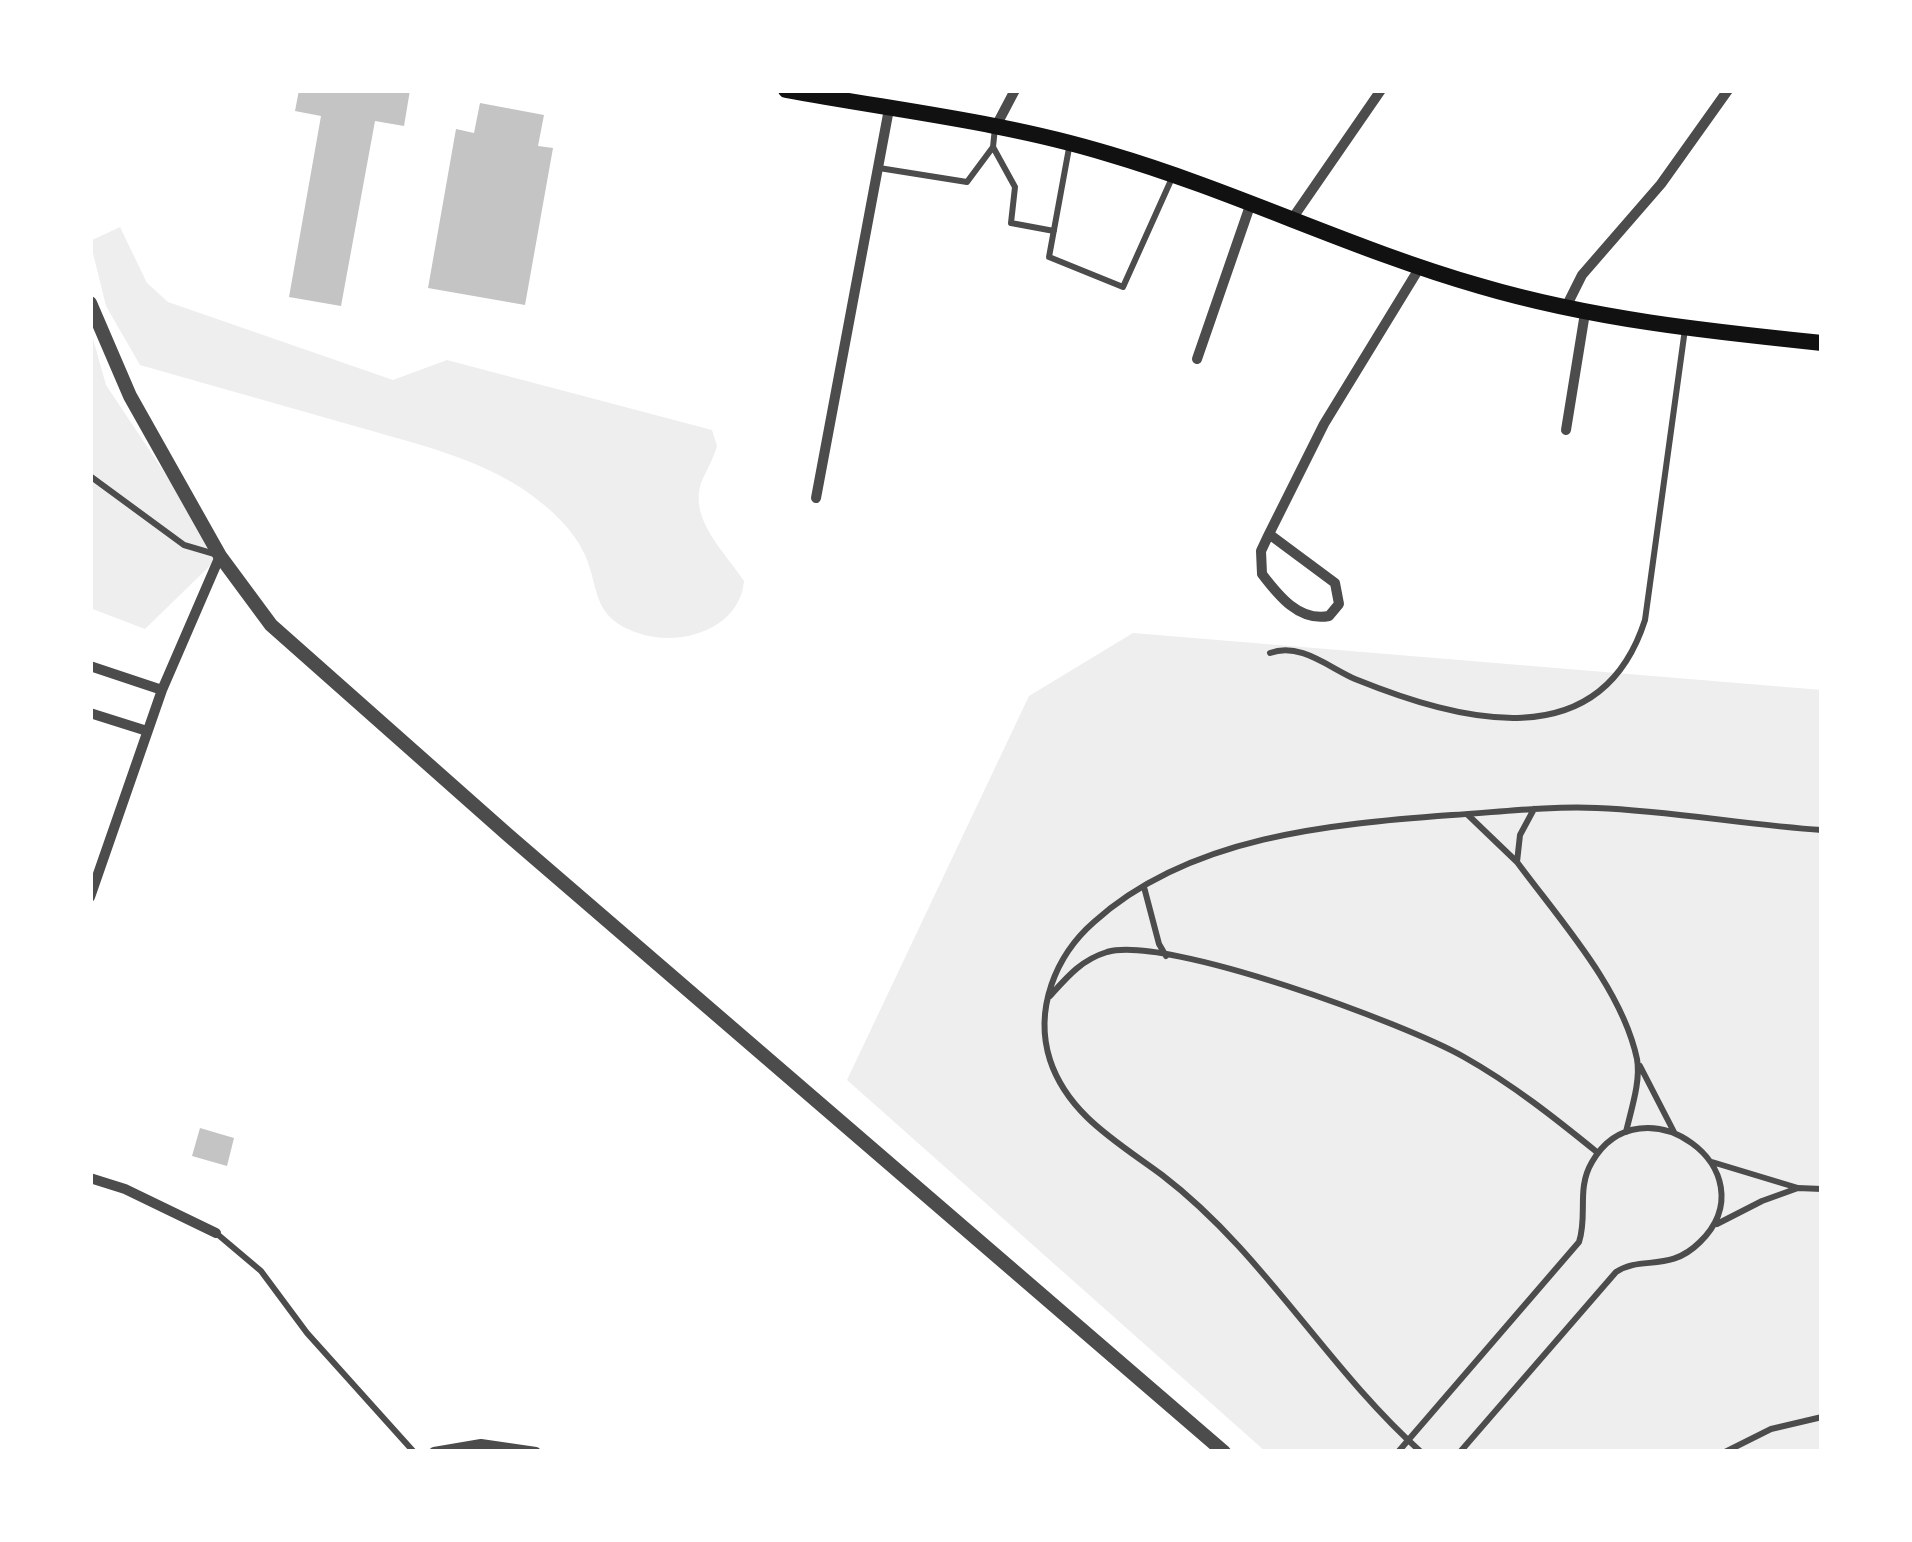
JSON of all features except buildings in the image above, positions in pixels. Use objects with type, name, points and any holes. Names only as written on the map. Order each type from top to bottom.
[{"type":"main road","points":[[786,90],[890,109],[994,138],[1070,142],[1174,174],[1420,267],[1564,309],[1684,329],[1822,343]]},
{"type":"street","points":[[994,138],[1016,90]]},
{"type":"street","points":[[1292,219],[1381,90]]},
{"type":"street","points":[[1564,309],[1582,274],[1660,184],[1728,90]]},
{"type":"street","points":[[816,498],[890,109]]},
{"type":"street","points":[[1197,359],[1251,203]]},
{"type":"street","points":[[1269,535],[1335,583],[1339,604],[1329,616],[1310,617],[1298,611],[1262,574],[1261,550],[1324,424],[1420,267]]},
{"type":"street","points":[[90,303],[130,396],[220,556],[258,608],[305,658],[1223,1452]]},
{"type":"street","points":[[1566,430],[1585,313]]},
{"type":"street","points":[[90,897],[96,854],[220,556]]},
{"type":"street","points":[[90,666],[162,690]]},
{"type":"street","points":[[90,713],[147,731]]},
{"type":"street","points":[[90,1178],[125,1189],[216,1233]]},
{"type":"street","points":[[434,1452],[481,1444],[536,1452]]},
{"type":"lane","points":[[879,168],[967,182],[994,138]]},
{"type":"lane","points":[[994,138],[1015,188],[1011,223],[1054,231]]},
{"type":"lane","points":[[1070,142],[1049,257],[1124,287],[1174,174]]},
{"type":"lane","points":[[1270,653],[1298,650],[1381,688],[1477,716],[1509,720],[1559,714],[1601,687],[1628,659],[1645,620],[1684,329]]},
{"type":"lane","points":[[90,476],[184,545],[220,556]]},
{"type":"lane","points":[[1517,862],[1520,835],[1535,808]]},
{"type":"lane","points":[[1421,1452],[1348,1379],[1250,1256],[1183,1192],[1077,1108],[1052,1065],[1045,1022],[1058,965],[1072,943],[1109,908],[1176,870],[1287,834],[1340,824],[1535,808],[1672,813],[1822,835]]},
{"type":"lane","points":[[1467,814],[1517,862],[1583,949],[1620,1015],[1674,1132]]},
{"type":"lane","points":[[1144,887],[1166,956]]},
{"type":"lane","points":[[1048,999],[1076,967],[1109,951],[1166,956],[1300,989],[1461,1055],[1522,1094],[1598,1153]]},
{"type":"lane","points":[[1626,1132],[1638,1062]]},
{"type":"lane","points":[[1398,1452],[1579,1242],[1582,1185],[1598,1153],[1626,1132],[1652,1128],[1674,1132],[1690,1140],[1712,1162],[1798,1188],[1822,1189]]},
{"type":"lane","points":[[1712,1162],[1721,1196],[1714,1226]]},
{"type":"lane","points":[[1460,1452],[1616,1272],[1626,1266],[1670,1262],[1714,1226],[1798,1188]]},
{"type":"lane","points":[[216,1233],[260,1271],[307,1334],[414,1452]]},
{"type":"lane","points":[[1725,1452],[1771,1429],[1822,1417]]},
{"type":"shaded area","points":[[120,227],[147,283],[168,302],[393,380],[447,360],[712,430],[717,446],[701,483],[700,510],[711,535],[744,581],[740,598],[720,623],[705,631],[672,638],[638,633],[605,610],[585,555],[568,529],[510,481],[421,445],[140,365],[106,306],[90,241]]},
{"type":"shaded area","points":[[90,328],[106,385],[220,556],[145,629],[90,608]]},
{"type":"shaded area","points":[[1133,633],[1822,690],[1822,1452],[1266,1452],[847,1080],[1029,696]]}]
